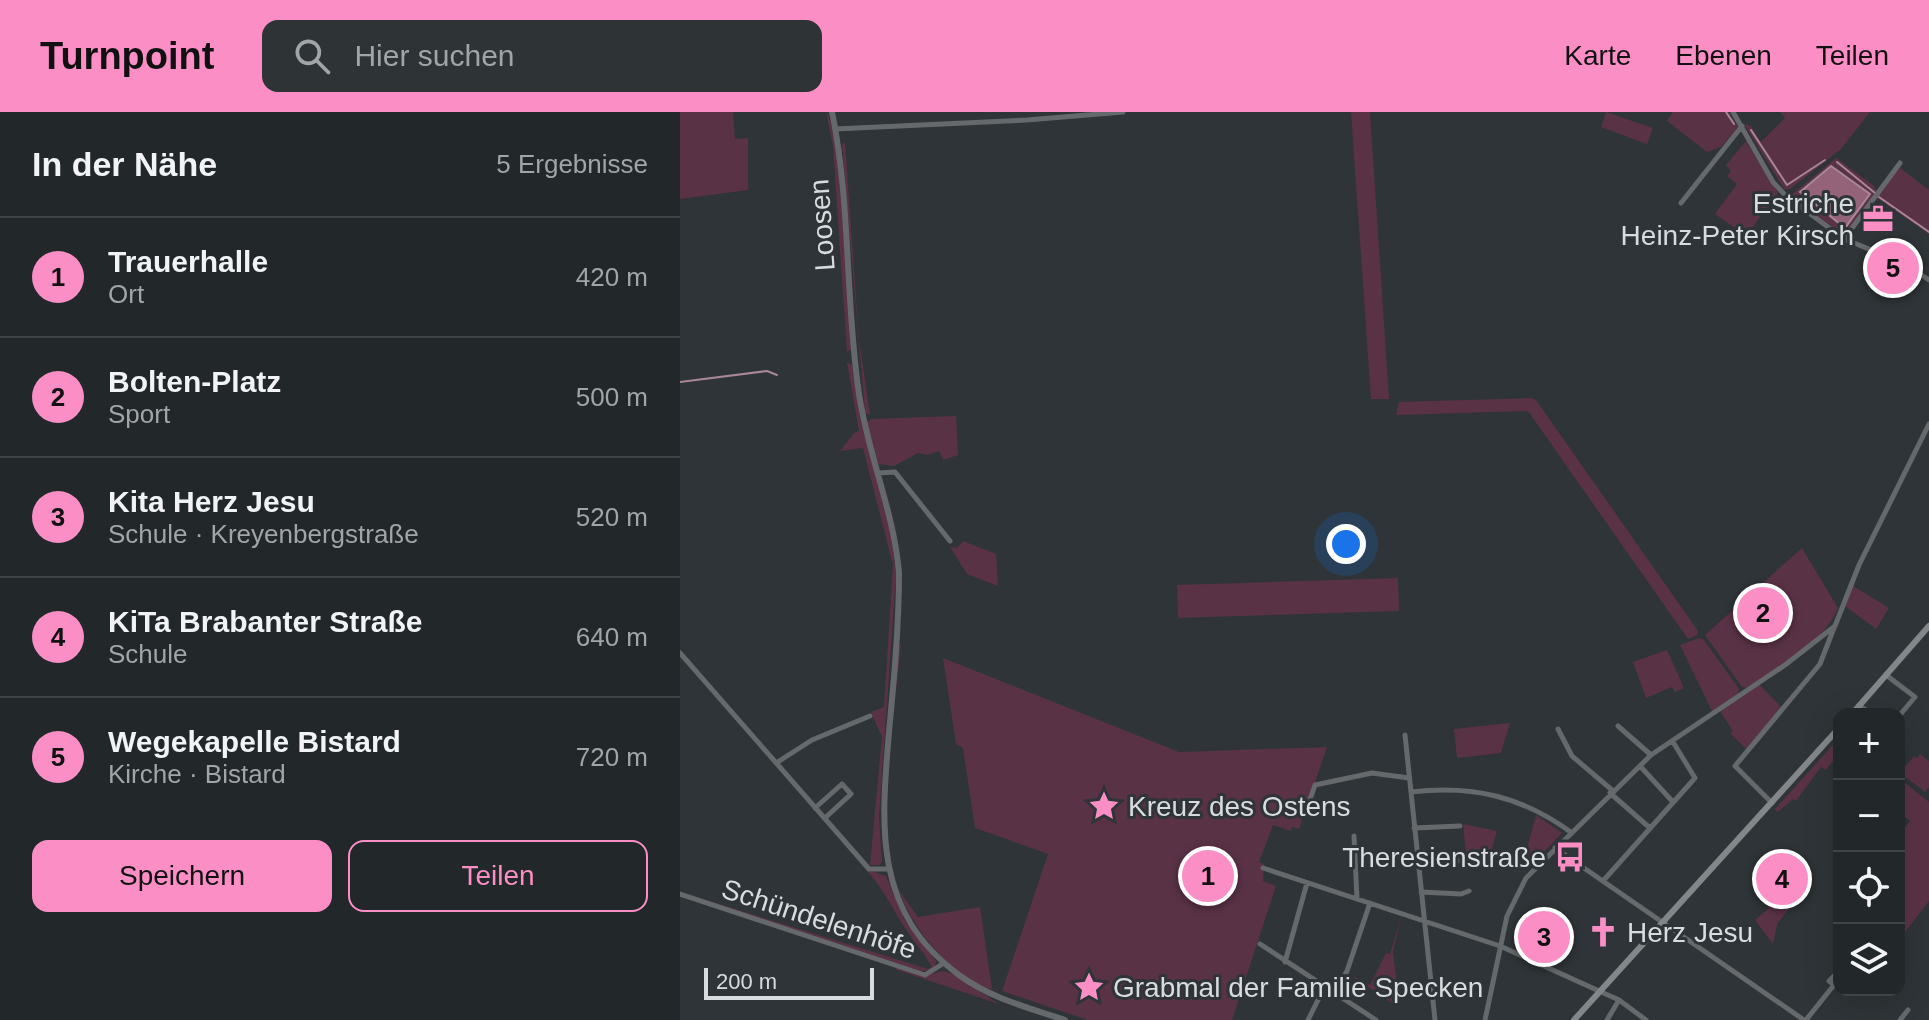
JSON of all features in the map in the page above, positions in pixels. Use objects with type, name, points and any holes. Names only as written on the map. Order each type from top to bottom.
[{"type":"main road","points":[[1857,708],[1929,626]]},
{"type":"main road","points":[[1574,1020],[1833,735]]},
{"type":"street","name":"Loosen","points":[[832,112],[859,394],[896,535],[899,573],[882,822],[887,869],[907,917],[944,963],[997,997],[1065,1020]]},
{"type":"street","points":[[835,129],[1123,112]]},
{"type":"street","points":[[1733,112],[1773,182],[1844,239],[1899,261],[1929,280]]},
{"type":"street","points":[[1681,203],[1742,126]]},
{"type":"street","points":[[1844,239],[1900,163]]},
{"type":"street","points":[[1772,803],[1735,766],[1820,664],[1859,565],[1929,424]]},
{"type":"street","points":[[878,473],[895,472],[950,541]]},
{"type":"street","points":[[1485,1020],[1507,916],[1526,878],[1651,755],[1785,665],[1835,626]]},
{"type":"street","points":[[680,653],[869,869],[887,869]]},
{"type":"street","points":[[1886,675],[1915,697],[1905,709]]},
{"type":"street","points":[[1859,705],[1863,708]]},
{"type":"street","points":[[776,763],[812,740],[870,716]]},
{"type":"street","points":[[1618,726],[1651,755]]},
{"type":"street","points":[[1558,729],[1572,756],[1650,828]]},
{"type":"street","points":[[1405,735],[1435,1020]]},
{"type":"street","points":[[1603,881],[1695,778],[1694,771],[1673,742]]},
{"type":"street","points":[[1640,766],[1673,802]]},
{"type":"street","points":[[1305,814],[1315,785],[1372,773],[1409,778]]},
{"type":"street","points":[[815,808],[842,784],[851,794],[825,818]]},
{"type":"street","points":[[1411,792],[1468,790],[1500,795],[1535,809],[1572,833]]},
{"type":"street","points":[[1414,828],[1460,826]]},
{"type":"street","points":[[1354,836],[1357,899]]},
{"type":"street","points":[[1555,848],[1805,1020],[1833,993]]},
{"type":"street","points":[[1417,862],[1476,860]]},
{"type":"street","points":[[1263,868],[1500,946],[1619,1000],[1646,1020]]},
{"type":"street","points":[[1285,962],[1307,883]]},
{"type":"street","points":[[1421,892],[1461,894],[1469,891]]},
{"type":"street","name":"Schündelenhöfe","points":[[680,894],[925,975],[944,963]]},
{"type":"street","points":[[1335,992],[1347,971],[1370,903]]},
{"type":"street","points":[[1260,944],[1376,1020]]},
{"type":"street","points":[[1308,1020],[1325,986]]},
{"type":"street","points":[[1607,1020],[1619,1000]]},
{"type":"street","points":[[1900,1020],[1908,1010]]},
{"type":"shaded area","points":[[680,112],[733,112],[735,139],[748,138],[748,190],[680,199]]},
{"type":"shaded area","points":[[826,112],[836,150],[840,184],[851,350],[847,352],[833,146]]},
{"type":"shaded area","points":[[1351,112],[1370,112],[1389,399],[1371,399]]},
{"type":"shaded area","points":[[1606,112],[1653,128],[1647,144],[1601,127]]},
{"type":"shaded area","points":[[1673,112],[1729,112],[1738,127],[1721,147],[1707,152],[1667,121]]},
{"type":"shaded area","points":[[1780,112],[1870,112],[1841,149],[1790,189],[1784,189],[1744,124],[1751,126],[1761,142],[1785,118]]},
{"type":"shaded area","points":[[1746,141],[1778,193],[1746,236],[1715,214],[1737,184],[1727,176],[1731,171],[1726,165]]},
{"type":"shaded area","points":[[845,143],[859,339],[870,415],[865,413],[842,144]]},
{"type":"shaded area","points":[[1836,158],[1873,185],[1877,193],[1849,230],[1842,234],[1790,196]],"holes":[[[1819,179],[1859,210],[1856,208],[1846,228],[1800,193]]]},
{"type":"shaded area","points":[[1831,166],[1870,194],[1845,228],[1800,192]]},
{"type":"shaded area","points":[[1899,167],[1929,190],[1929,234],[1877,198]]},
{"type":"shaded area","points":[[847,362],[852,365],[860,418],[890,527],[896,575],[879,817],[882,862],[879,865],[870,865],[882,737],[871,712],[884,707],[893,565],[863,448],[840,451],[859,431]]},
{"type":"shaded area","points":[[1536,400],[1698,631],[1697,635],[1688,639],[1528,411],[1396,415],[1399,402]]},
{"type":"shaded area","points":[[956,416],[958,455],[943,460],[939,451],[927,455],[918,453],[894,466],[878,464],[867,423],[871,419]]},
{"type":"shaded area","points":[[963,541],[996,554],[998,586],[967,574],[950,547],[957,548]]},
{"type":"shaded area","points":[[1802,548],[1838,608],[1811,644],[1746,688],[1742,687],[1705,635]]},
{"type":"shaded area","points":[[1398,578],[1399,611],[1178,618],[1177,585]]},
{"type":"shaded area","points":[[1853,586],[1889,608],[1876,629],[1845,606]]},
{"type":"shaded area","points":[[1699,638],[1704,640],[1739,689],[1738,694],[1712,711],[1680,645]]},
{"type":"shaded area","points":[[901,644],[898,670],[893,715],[894,669]]},
{"type":"shaded area","points":[[1667,650],[1684,688],[1675,692],[1672,687],[1646,698],[1633,662]]},
{"type":"shaded area","points":[[943,658],[1179,752],[1327,747],[1299,829],[1292,827],[1291,831],[1273,825],[1259,862],[1264,864],[1263,881],[1276,886],[1232,1020],[1088,1020],[1002,991],[1048,854],[975,828],[963,748],[956,744]]},
{"type":"shaded area","points":[[1759,684],[1781,707],[1746,749],[1730,733],[1733,731],[1720,711]]},
{"type":"shaded area","points":[[1510,723],[1501,753],[1457,758],[1454,729]]},
{"type":"shaded area","points":[[1833,745],[1833,761],[1826,770],[1821,767],[1796,801],[1793,799],[1778,812],[1775,809]]},
{"type":"shaded area","points":[[1920,754],[1929,761],[1929,787],[1925,792],[1905,777],[1905,767],[1914,756],[1917,758]]},
{"type":"shaded area","points":[[1905,783],[1929,802],[1929,901],[1905,932],[1905,828],[1910,821],[1905,817]]},
{"type":"shaded area","points":[[887,785],[888,844],[900,892],[890,863],[886,834]]},
{"type":"shaded area","points":[[1536,815],[1562,833],[1528,869],[1525,867],[1521,871]]},
{"type":"shaded area","points":[[1463,824],[1497,831],[1489,858],[1466,854]]},
{"type":"shaded area","points":[[865,869],[886,876],[904,919],[936,961],[934,970],[920,971],[680,892],[928,969],[932,967],[883,891]]},
{"type":"shaded area","points":[[900,892],[918,917],[980,907],[992,989],[965,977],[942,957],[919,930]]},
{"type":"shaded area","points":[[1783,896],[1795,901],[1777,924],[1773,944],[1755,920]]},
{"type":"shaded area","points":[[1401,918],[1393,951],[1398,996],[1393,1004],[1349,974],[1370,985],[1386,953],[1390,954]]},
{"type":"shaded area","points":[[894,969],[923,976],[942,971],[951,973],[999,1004]]},
{"type":"waterway","points":[[1726,112],[1734,124]]},
{"type":"waterway","points":[[1751,130],[1787,185],[1825,160]]},
{"type":"waterway","points":[[1837,162],[1875,193]]},
{"type":"waterway","points":[[1879,197],[1929,232]]},
{"type":"waterway","points":[[680,382],[767,371],[777,375]]},
{"type":"place","name":"Estriche Heinz-Peter Kirsch","points":[[1878,219]]},
{"type":"place","name":"Wegekapelle Bistard","points":[[1893,268]]},
{"type":"place","name":"Bolten-Platz","points":[[1763,613]]},
{"type":"place","name":"Kreuz des Ostens","points":[[1104,806]]},
{"type":"place","name":"Theresienstraße","points":[[1570,857]]},
{"type":"place","name":"Trauerhalle","points":[[1208,876]]},
{"type":"place","name":"KiTa Brabanter Straße","points":[[1782,879]]},
{"type":"place","name":"Herz Jesu","points":[[1603,932]]},
{"type":"place","name":"Kita Herz Jesu","points":[[1544,937]]},
{"type":"place","name":"Grabmal der Familie Specken","points":[[1089,987]]}]
